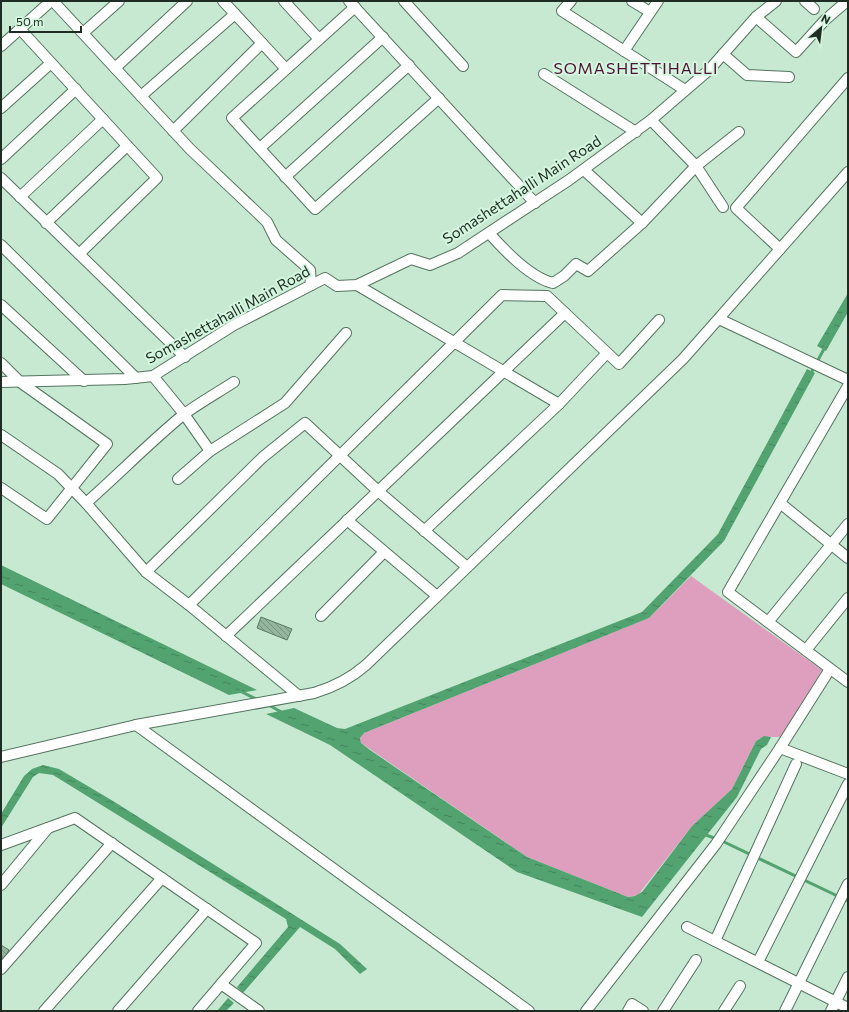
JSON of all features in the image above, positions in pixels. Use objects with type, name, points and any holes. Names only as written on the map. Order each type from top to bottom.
[{"type":"street","points":[[1,46],[52,1],[173,131],[267,222],[276,240],[310,270],[311,285]]},
{"type":"street","points":[[83,33],[119,1]]},
{"type":"street","points":[[115,68],[187,1]]},
{"type":"street","points":[[223,1],[286,69]]},
{"type":"street","points":[[284,1],[319,39]]},
{"type":"street","points":[[404,1],[463,66]]},
{"type":"street","points":[[571,1],[562,11],[685,90]]},
{"type":"street","points":[[632,1],[650,12]]},
{"type":"street","points":[[624,51],[658,1]]},
{"type":"street","name":"Somashettahalli Main Road","points":[[1,382],[84,381],[153,376],[234,325],[325,278],[337,286],[357,285],[411,259],[430,264],[458,253],[584,170],[636,132],[685,90],[723,54],[756,17],[774,1]]},
{"type":"street","points":[[805,1],[814,9]]},
{"type":"street","points":[[756,17],[796,52],[826,20],[847,1]]},
{"type":"street","points":[[439,98],[315,210],[232,118],[319,39],[352,4],[383,37],[408,65],[439,98],[535,203]]},
{"type":"street","points":[[141,96],[235,14]]},
{"type":"street","points":[[20,28],[157,178],[79,254]]},
{"type":"street","points":[[260,148],[383,37]]},
{"type":"street","points":[[173,131],[262,44]]},
{"type":"street","points":[[723,54],[747,75],[789,77]]},
{"type":"street","points":[[1,108],[51,63]]},
{"type":"street","points":[[286,177],[408,65]]},
{"type":"street","points":[[544,74],[636,132]]},
{"type":"street","points":[[780,249],[736,208],[848,78]]},
{"type":"street","points":[[1,159],[76,89]]},
{"type":"street","points":[[20,197],[103,119]]},
{"type":"street","points":[[651,120],[696,166],[723,207]]},
{"type":"street","points":[[489,233],[504,249],[543,281],[553,283],[564,276],[576,264],[588,271],[642,223],[696,166],[739,132]]},
{"type":"street","points":[[46,223],[127,146]]},
{"type":"street","points":[[584,170],[642,223]]},
{"type":"street","points":[[1,757],[136,725],[299,696],[331,688],[358,672],[683,359],[848,172]]},
{"type":"street","points":[[1,178],[185,357]]},
{"type":"street","points":[[1,245],[136,378]]},
{"type":"street","points":[[357,285],[559,404]]},
{"type":"street","points":[[189,605],[502,295],[547,296],[619,364],[659,320]]},
{"type":"street","points":[[1,304],[84,381]]},
{"type":"street","points":[[226,636],[565,313]]},
{"type":"street","points":[[719,318],[848,380]]},
{"type":"street","points":[[178,479],[210,451],[285,404],[318,368],[346,333]]},
{"type":"street","points":[[424,531],[559,404],[607,353]]},
{"type":"street","points":[[1,363],[20,382],[107,444],[47,519],[1,488]]},
{"type":"street","points":[[153,376],[184,414],[210,451]]},
{"type":"street","points":[[86,503],[111,482],[125,466],[184,414],[234,382]]},
{"type":"street","points":[[848,386],[728,592],[830,669],[848,680]]},
{"type":"street","points":[[146,572],[263,457],[305,423],[378,491],[467,567]]},
{"type":"street","points":[[1,435],[58,474],[86,503],[146,572],[189,605],[299,696]]},
{"type":"street","points":[[780,503],[848,558]]},
{"type":"street","points":[[347,520],[436,596]]},
{"type":"street","points":[[768,622],[848,524]]},
{"type":"street","points":[[321,616],[384,552]]},
{"type":"street","points":[[806,650],[848,598]]},
{"type":"street","points":[[586,1011],[716,844],[780,748],[830,669]]},
{"type":"street","points":[[136,725],[529,1011]]},
{"type":"street","points":[[780,748],[848,774]]},
{"type":"street","points":[[715,941],[796,764]]},
{"type":"street","points":[[758,962],[848,784]]},
{"type":"street","points":[[1,845],[75,818],[256,943],[198,1011]]},
{"type":"street","points":[[1,885],[48,828]]},
{"type":"street","points":[[1,969],[112,844]]},
{"type":"street","points":[[44,1011],[162,878]]},
{"type":"street","points":[[785,1011],[848,884]]},
{"type":"street","points":[[118,1011],[207,909]]},
{"type":"street","points":[[687,927],[836,1000],[848,1008]]},
{"type":"street","points":[[663,1011],[696,960]]},
{"type":"street","points":[[831,1011],[848,977]]},
{"type":"street","points":[[221,984],[259,1011]]},
{"type":"street","points":[[724,1011],[740,986]]},
{"type":"street","points":[[628,1011],[632,1004],[643,1011]]},
{"type":"shaded area","points":[[691,576],[822,670],[781,737],[764,737],[756,741],[732,789],[692,826],[638,895],[628,897],[527,857],[361,743],[360,738],[364,733],[649,618]]},
{"type":"water","points":[[848,293],[848,312],[826,351],[817,346]]},
{"type":"water","points":[[807,369],[815,373],[724,541],[649,618],[364,733],[360,738],[361,743],[370,750],[527,857],[628,897],[635,896],[642,892],[692,826],[732,789],[756,741],[764,736],[771,737],[767,745],[761,749],[737,797],[642,917],[517,872],[330,745],[266,714],[294,708],[337,728],[345,729],[642,612],[718,534]]},
{"type":"water","points":[[1,565],[257,690],[229,695],[1,584]]},
{"type":"water","points":[[43,765],[59,769],[113,801],[340,944],[367,969],[360,974],[335,949],[300,927],[243,993],[237,987],[288,927],[286,919],[53,775],[39,773],[33,777],[1,828],[1,814],[24,776],[32,769]]},
{"type":"water","points":[[228,998],[234,1003],[226,1011],[217,1011]]},
{"type":"building","points":[[261,617],[292,629],[287,640],[257,628]]},
{"type":"building","points":[[1,945],[9,950],[4,959],[1,957]]},
{"type":"waterway","points":[[810,375],[825,347]]},
{"type":"waterway","points":[[240,691],[258,700]]},
{"type":"waterway","points":[[267,704],[283,713]]},
{"type":"waterway","points":[[703,834],[720,840],[848,901]]},
{"type":"district","name":"SOMASHETTIHALLI","points":[[636,68]]}]
